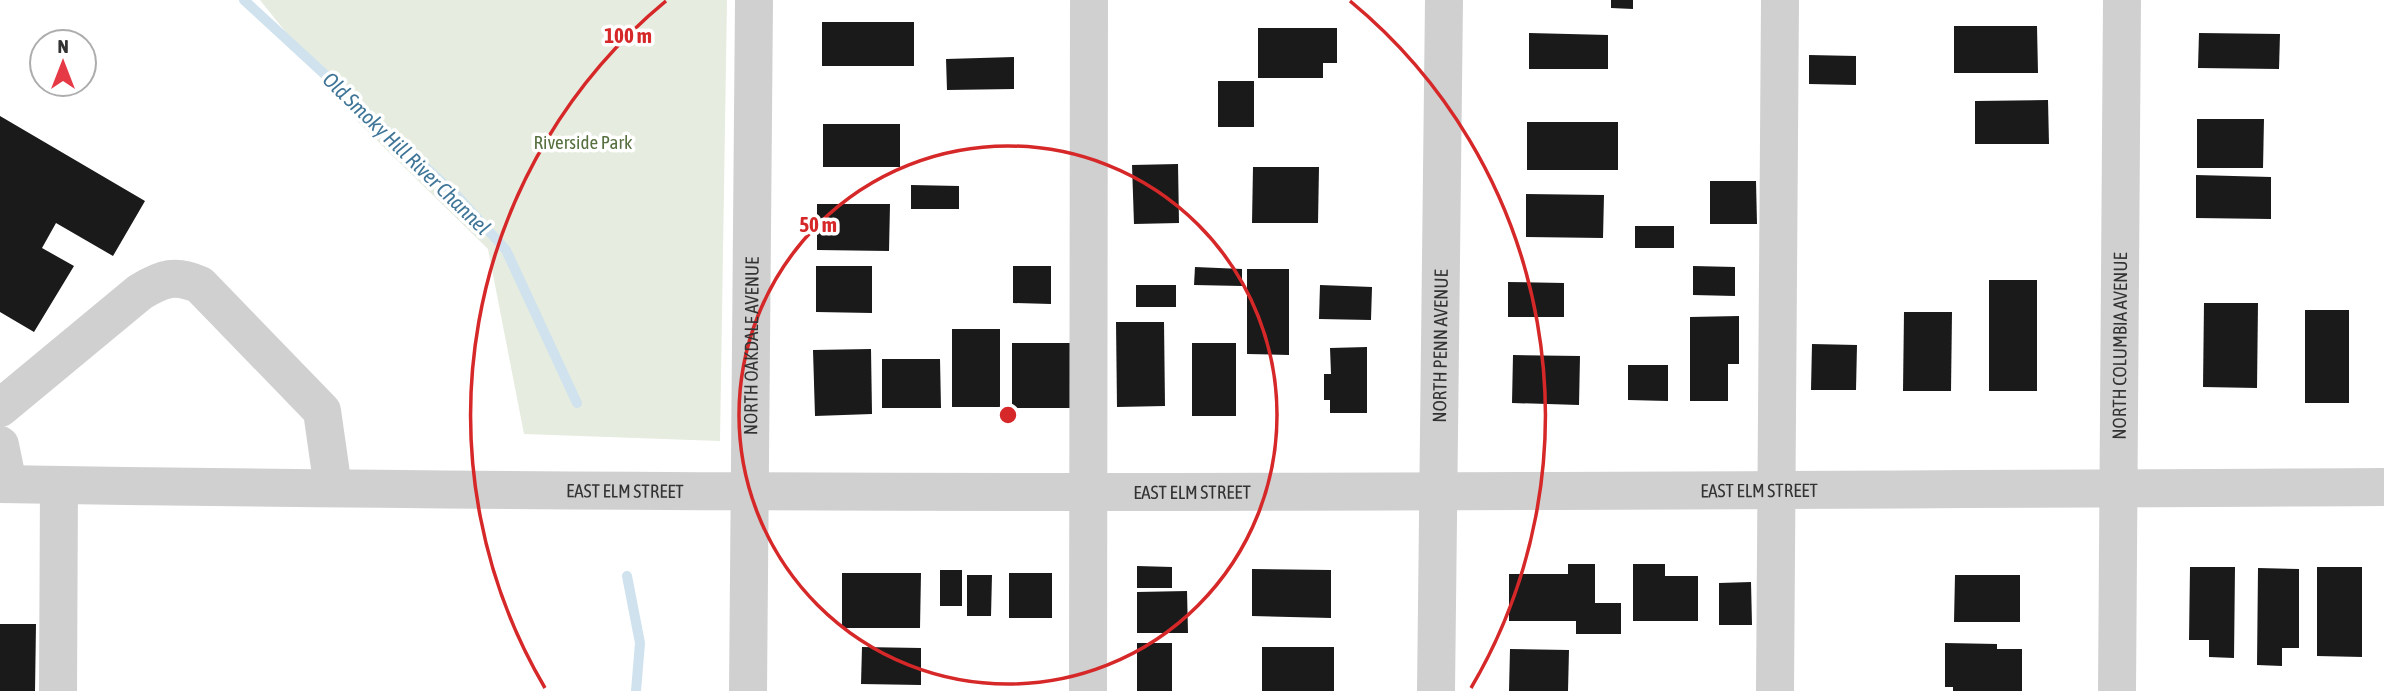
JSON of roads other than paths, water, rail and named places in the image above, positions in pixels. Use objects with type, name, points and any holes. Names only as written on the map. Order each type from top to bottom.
[{"type":"street","name":"NORTH OAKDALE AVENUE","points":[[747,691],[754,0]]},
{"type":"street","points":[[1088,691],[1089,0]]},
{"type":"street","name":"NORTH PENN AVENUE","points":[[1436,691],[1444,0]]},
{"type":"street","points":[[1774,691],[1780,0]]},
{"type":"street","name":"NORTH COLUMBIA AVENUE","points":[[2117,691],[2122,0]]},
{"type":"street","points":[[0,408],[140,292],[161,279],[181,276],[201,285],[322,411],[333,488]]},
{"type":"street","points":[[0,445],[4,484]]},
{"type":"street","name":"EAST ELM STREET","points":[[4,484],[751,492],[1438,494],[2384,487]]},
{"type":"street","points":[[58,691],[59,485]]},
{"type":"waterway","name":"Old Smoky Hill River Channel","points":[[244,0],[459,198],[506,250],[577,403]]},
{"type":"waterway","name":"Old Smoky Hill River Channel","points":[[627,576],[640,643],[636,691]]},
{"type":"park label","name":"Riverside Park","points":[[583,142]]}]
